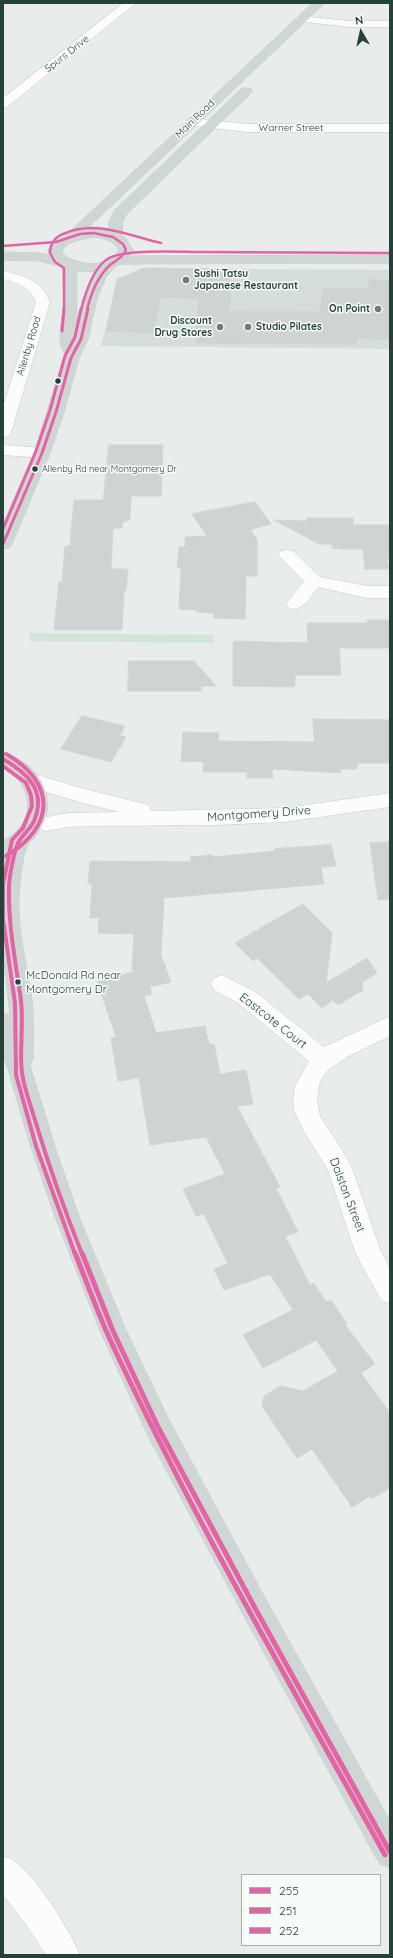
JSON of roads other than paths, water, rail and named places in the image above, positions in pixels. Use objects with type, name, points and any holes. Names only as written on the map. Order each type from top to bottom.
[{"type":"main road","name":"Main Road","points":[[67,239],[301,19],[325,5]]},
{"type":"main road","name":"Main Road","points":[[294,43],[316,22],[325,5]]},
{"type":"main road","name":"Main Road","points":[[115,262],[126,250],[118,239],[116,221],[120,213],[256,82]]},
{"type":"main road","points":[[3,246],[20,246],[67,239],[94,233],[153,249],[193,251],[390,253]]},
{"type":"main road","points":[[67,239],[58,246],[56,251],[58,257],[66,263],[71,300],[68,339],[71,358]]},
{"type":"main road","points":[[3,256],[39,257],[90,267],[115,262],[390,259]]},
{"type":"main road","points":[[3,544],[42,453],[56,412],[71,358],[81,339],[90,299],[100,276],[115,262]]},
{"type":"main road","points":[[3,759],[20,769],[31,780],[37,793],[38,807],[34,821],[28,832],[10,846],[8,918],[21,1003],[22,1074]]},
{"type":"main road","points":[[3,1022],[22,1074],[42,1144],[66,1214],[113,1331],[158,1427],[259,1615],[390,1852]]},
{"type":"street","name":"Spurs Drive","points":[[3,104],[130,3]]},
{"type":"street","points":[[301,19],[316,22],[349,24],[390,24]]},
{"type":"street","name":"Warner Street","points":[[191,122],[247,128],[390,128]]},
{"type":"street","name":"Allenby Road","points":[[3,433],[43,302],[41,295],[31,286],[6,276]]},
{"type":"street","points":[[3,450],[42,453]]},
{"type":"street","points":[[287,555],[314,581],[367,592],[390,592]]},
{"type":"street","points":[[294,604],[314,581]]},
{"type":"street","name":"Montgomery Drive","points":[[31,780],[79,795],[174,818]]},
{"type":"street","name":"Montgomery Drive","points":[[34,821],[47,824],[74,820],[286,815],[390,800]]},
{"type":"street","name":"Eastcote Court","points":[[222,984],[246,997],[323,1059]]},
{"type":"street","name":"Dalston Street","points":[[390,1025],[342,1048],[323,1059],[312,1072],[304,1091],[306,1110],[318,1135],[334,1156],[367,1251],[390,1292]]},
{"type":"street","points":[[3,1872],[21,1890],[46,1923],[64,1955]]},
{"type":"place","name":"Sushi Tatsu Japanese Restaurant","points":[[186,280]]},
{"type":"place","name":"On Point","points":[[378,309]]},
{"type":"place","name":"Discount Drug Stores","points":[[220,327]]},
{"type":"place","name":"Studio Pilates","points":[[248,327]]},
{"type":"place","name":"Allenby Rd near Montgomery Dr","points":[[35,469]]},
{"type":"place","name":"McDonald Rd near Montgomery Dr","points":[[18,982]]}]
